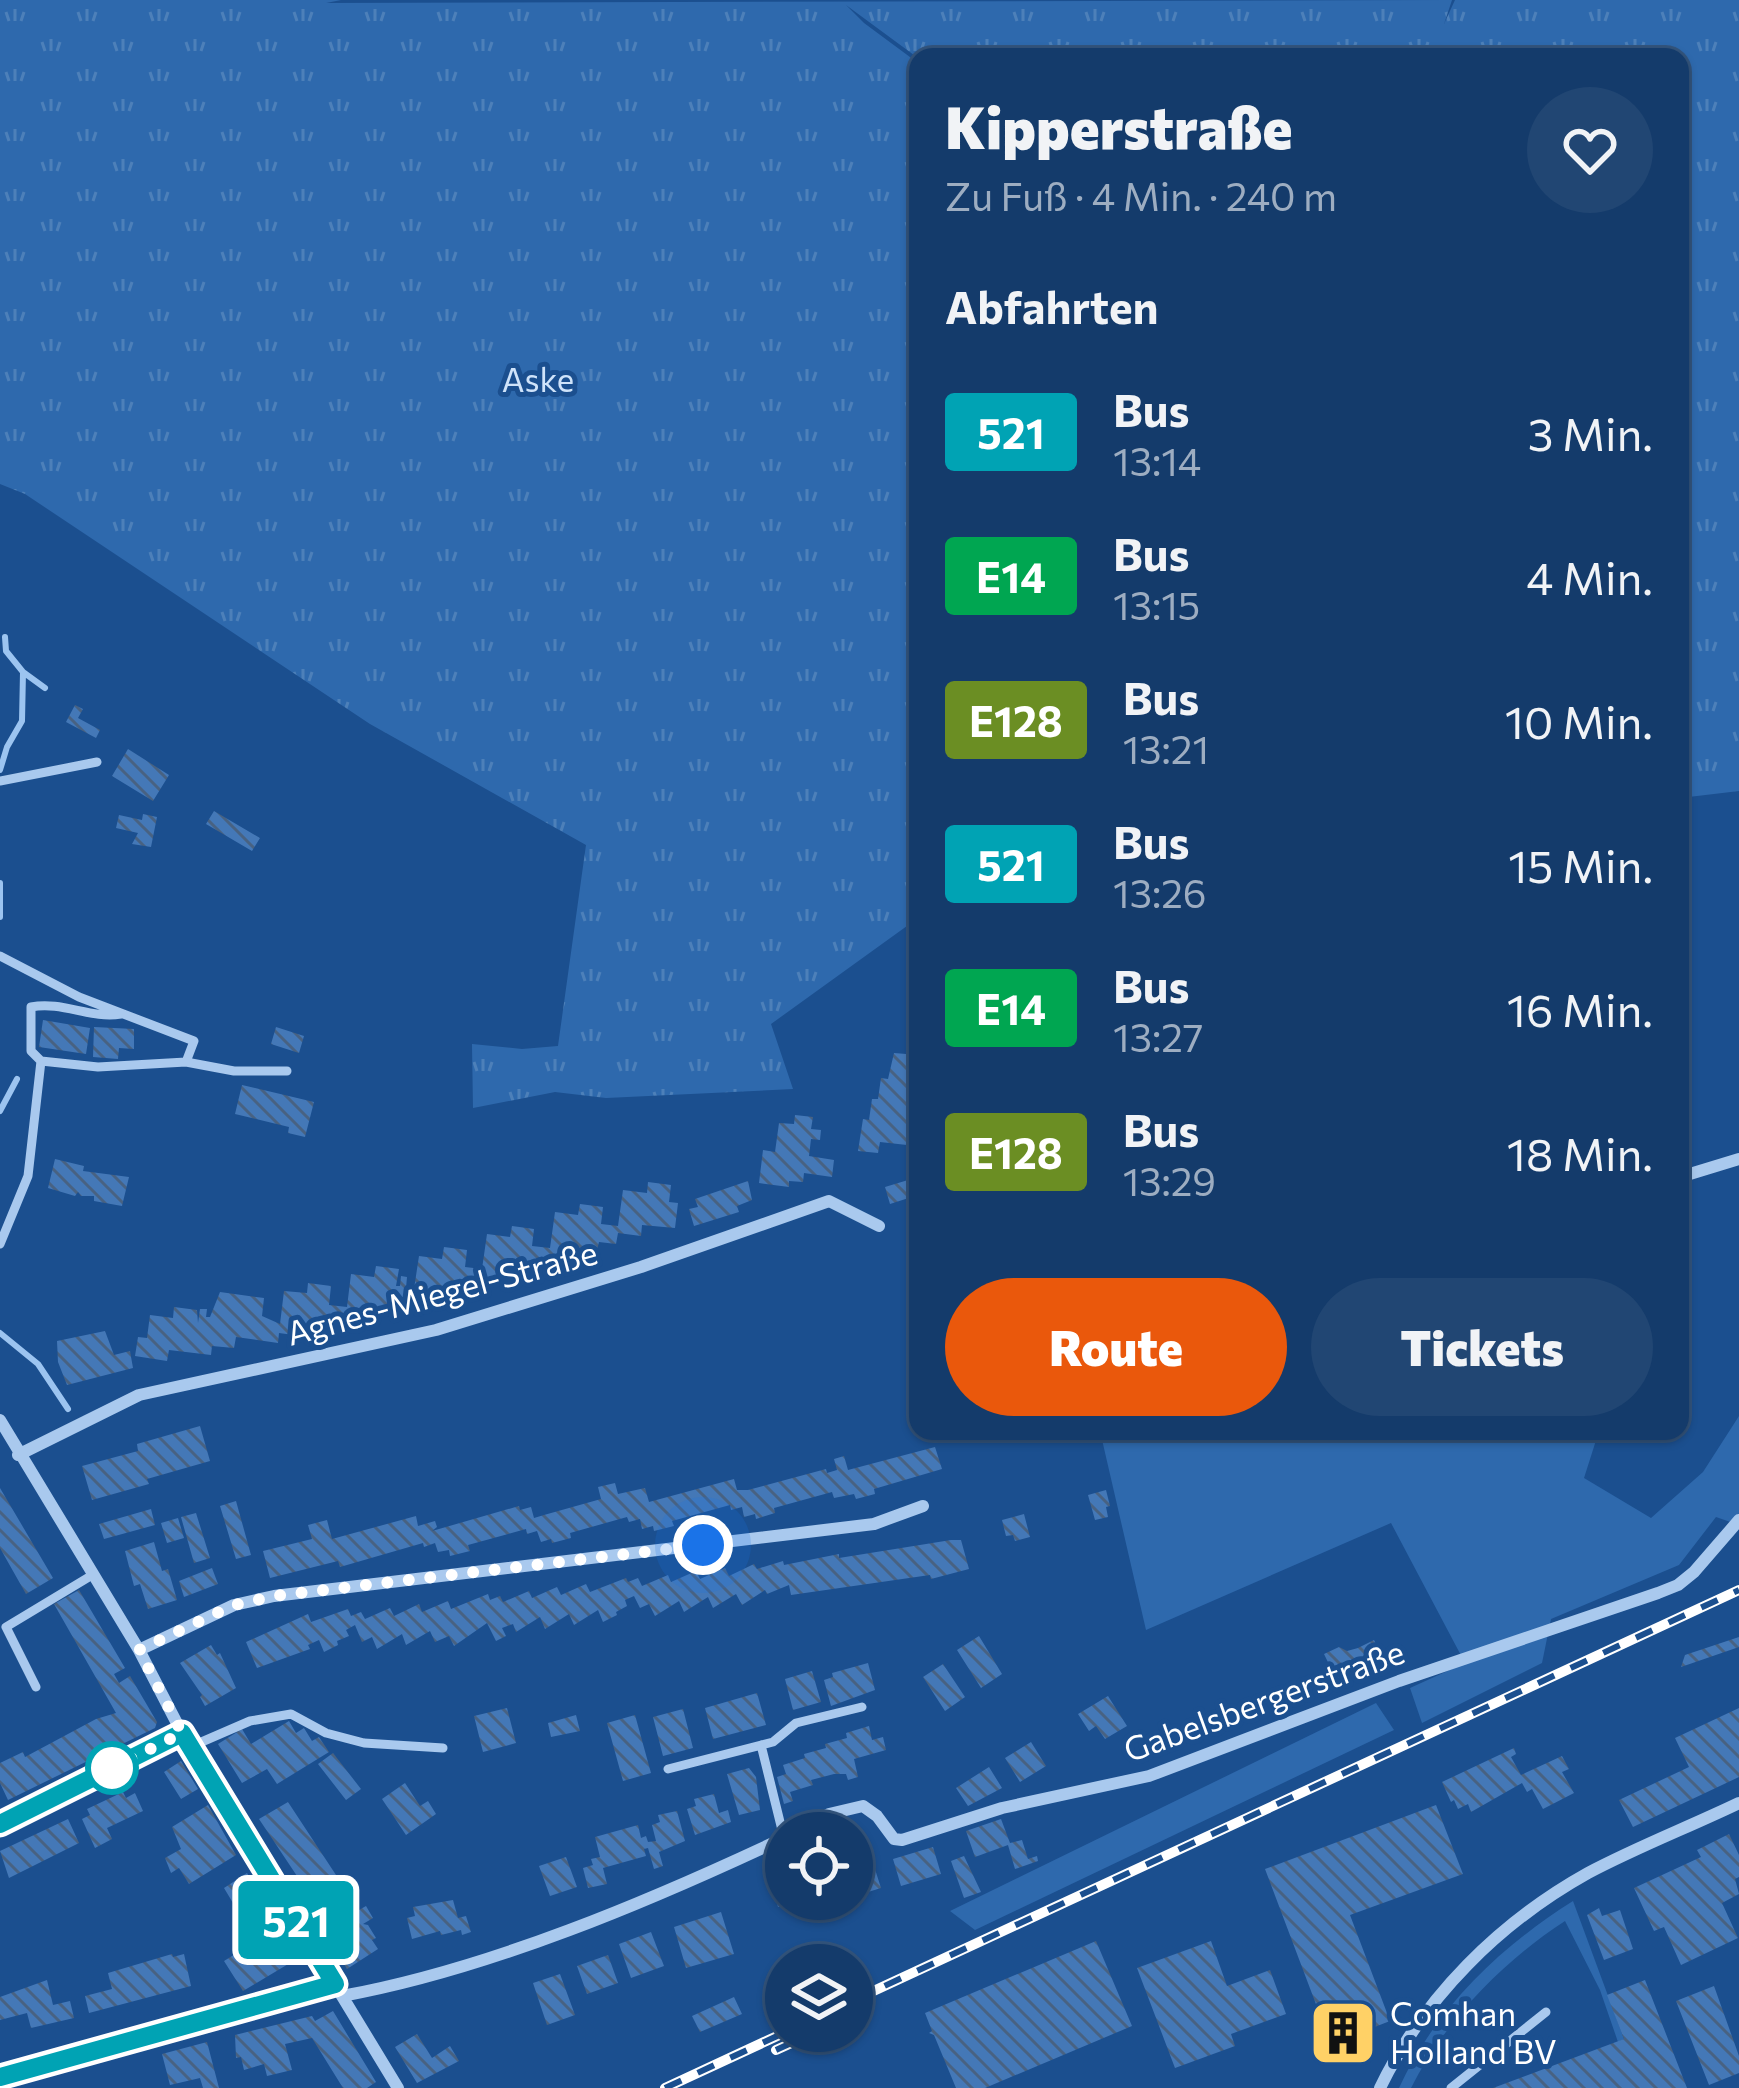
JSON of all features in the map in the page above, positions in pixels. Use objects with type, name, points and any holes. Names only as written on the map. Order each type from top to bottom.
[{"type":"street","points":[[1689,1174],[1739,1159]]},
{"type":"street","name":"Agnes-Miegel-Straße","points":[[18,1455],[139,1395],[436,1330],[641,1267],[829,1201],[879,1226]]},
{"type":"street","points":[[0,1420],[139,1650],[190,1747],[398,2088]]},
{"type":"street","points":[[139,1650],[234,1605],[274,1596],[874,1524],[923,1506]]},
{"type":"street","name":"Gabelsbergerstraße","points":[[873,1813],[894,1839],[902,1840],[1002,1808],[1149,1776],[1213,1755],[1399,1681],[1678,1585],[1739,1520]]},
{"type":"street","points":[[0,1824],[182,1733]]},
{"type":"street","points":[[1380,2088],[1396,2054],[1442,1992],[1498,1934],[1587,1874],[1739,1803]]},
{"type":"street","name":"Gabelsbergerstraße","points":[[838,1812],[863,1806],[871,1812]]},
{"type":"street","name":"Gabelsbergerstraße","points":[[0,2083],[339,1990],[482,1959],[689,1881],[765,1846]]},
{"type":"lane","points":[[0,782],[97,762]]},
{"type":"lane","points":[[0,956],[80,997],[194,1041],[186,1062]]},
{"type":"lane","points":[[123,1014],[103,1017],[60,1005],[31,1006],[32,1051],[41,1061],[98,1067],[186,1062],[234,1071],[287,1071]]},
{"type":"lane","points":[[0,1244],[28,1176],[41,1061]]},
{"type":"lane","points":[[36,1687],[6,1627],[94,1574]]},
{"type":"lane","points":[[668,1769],[772,1742],[796,1723],[862,1707]]},
{"type":"lane","points":[[190,1747],[250,1721],[291,1714],[326,1733],[364,1743],[443,1748]]},
{"type":"lane","points":[[760,1745],[781,1812]]},
{"type":"lane","points":[[1451,2088],[1546,2012]]},
{"type":"green space","name":"Aske","points":[[0,0],[1452,0],[1444,24],[1455,0],[1739,0],[1739,791],[1689,797],[1689,48],[909,51],[846,5],[909,56],[909,924],[771,1024],[793,1089],[606,1098],[555,1092],[473,1108],[472,1044],[522,1049],[558,1046],[586,845],[370,724],[25,494],[0,484]]},
{"type":"green space","points":[[1739,1416],[1739,1525],[1716,1517],[1679,1565],[1551,1619],[1542,1663],[1422,1723],[1410,1688],[1465,1663],[1391,1523],[1146,1630],[1102,1440],[1596,1440],[1584,1478],[1651,1518],[1703,1472]]},
{"type":"green space","points":[[1376,1703],[1394,1730],[975,1930],[950,1911]]},
{"type":"green space","points":[[1573,1901],[1624,2039],[1618,2042],[1600,1990],[1565,1921],[1477,1995],[1441,2039],[1411,2088],[1399,2088],[1431,2032],[1472,1982]]},
{"type":"building","points":[[75,705],[83,709],[78,718],[100,730],[96,738],[66,722]]},
{"type":"building","points":[[128,749],[169,775],[153,801],[112,776]]},
{"type":"building","points":[[214,811],[260,838],[252,851],[206,824]]},
{"type":"building","points":[[143,814],[157,817],[151,847],[132,844],[138,833],[116,828],[119,815],[142,820]]},
{"type":"building","points":[[43,1020],[90,1028],[86,1054],[39,1047]]},
{"type":"building","points":[[94,1027],[134,1029],[134,1049],[119,1048],[118,1059],[93,1057]]},
{"type":"building","points":[[276,1027],[304,1036],[299,1053],[271,1044]]},
{"type":"building","points":[[894,1053],[909,1054],[909,1145],[880,1142],[878,1153],[858,1151],[863,1119],[869,1120],[881,1078],[888,1079]]},
{"type":"building","points":[[242,1085],[314,1102],[305,1137],[288,1133],[289,1127],[235,1114]]},
{"type":"building","points":[[795,1115],[813,1117],[811,1129],[821,1130],[820,1140],[811,1139],[809,1156],[834,1160],[832,1177],[804,1173],[803,1182],[789,1181],[789,1187],[759,1183],[763,1150],[775,1152],[779,1123],[794,1124]]},
{"type":"building","points":[[55,1159],[84,1166],[83,1171],[129,1177],[122,1206],[48,1188]]},
{"type":"building","points":[[909,1180],[909,1198],[890,1204],[885,1187]]},
{"type":"building","points":[[748,1181],[752,1200],[737,1206],[739,1212],[694,1226],[689,1209],[698,1207],[695,1199]]},
{"type":"building","points":[[648,1182],[671,1185],[669,1202],[678,1203],[675,1228],[642,1225],[641,1236],[618,1233],[616,1244],[599,1242],[597,1250],[574,1247],[573,1258],[551,1255],[549,1266],[530,1264],[529,1272],[506,1269],[505,1280],[482,1277],[480,1288],[462,1285],[461,1293],[438,1290],[436,1302],[414,1299],[413,1307],[394,1305],[393,1312],[370,1309],[369,1320],[346,1317],[345,1326],[303,1325],[301,1336],[279,1333],[278,1343],[236,1337],[234,1348],[212,1346],[211,1355],[169,1350],[167,1361],[135,1356],[138,1337],[147,1338],[150,1315],[173,1318],[174,1307],[197,1310],[198,1323],[200,1309],[207,1309],[206,1317],[210,1317],[220,1292],[264,1298],[262,1316],[280,1324],[284,1291],[307,1293],[308,1283],[331,1286],[329,1305],[347,1307],[351,1274],[374,1277],[376,1266],[399,1269],[396,1286],[401,1276],[407,1277],[406,1288],[414,1289],[419,1256],[442,1259],[444,1247],[467,1250],[465,1267],[482,1269],[487,1234],[510,1237],[512,1226],[534,1229],[532,1246],[550,1248],[555,1212],[578,1215],[580,1204],[603,1207],[601,1224],[618,1226],[623,1190],[647,1193]]},
{"type":"building","points":[[105,1331],[114,1355],[130,1351],[133,1368],[67,1385],[58,1362],[57,1341]]},
{"type":"building","points":[[200,1426],[210,1461],[92,1500],[82,1466],[138,1451],[137,1444]]},
{"type":"building","points":[[935,1447],[942,1469],[874,1489],[875,1494],[834,1498],[832,1492],[774,1508],[775,1513],[756,1519],[755,1514],[744,1517],[742,1507],[731,1510],[730,1505],[672,1521],[674,1526],[654,1531],[653,1526],[642,1529],[640,1519],[629,1522],[627,1517],[552,1543],[551,1539],[541,1542],[537,1531],[527,1534],[526,1529],[468,1545],[470,1551],[450,1556],[449,1550],[438,1552],[435,1543],[424,1547],[423,1543],[340,1567],[338,1561],[270,1578],[263,1551],[312,1539],[308,1525],[327,1520],[332,1539],[416,1516],[418,1526],[435,1521],[437,1527],[432,1531],[519,1506],[520,1510],[531,1507],[534,1518],[601,1499],[598,1487],[615,1483],[618,1494],[645,1488],[649,1502],[734,1479],[737,1490],[748,1490],[826,1469],[827,1473],[837,1470],[834,1459],[844,1456],[848,1470]]},
{"type":"building","points":[[0,1488],[53,1578],[26,1594],[0,1548]]},
{"type":"building","points":[[1106,1490],[1108,1517],[1095,1520],[1088,1495]]},
{"type":"building","points":[[236,1501],[251,1555],[236,1559],[220,1506]]},
{"type":"building","points":[[151,1509],[155,1525],[104,1539],[99,1524]]},
{"type":"building","points":[[196,1513],[210,1558],[194,1563],[181,1517]]},
{"type":"building","points":[[1024,1514],[1030,1537],[1015,1541],[1013,1535],[1006,1536],[1002,1520]]},
{"type":"building","points":[[178,1518],[184,1538],[167,1543],[161,1523]]},
{"type":"building","points":[[961,1540],[969,1569],[931,1579],[930,1575],[791,1595],[789,1585],[767,1594],[765,1590],[742,1605],[736,1594],[713,1608],[708,1597],[684,1612],[679,1601],[655,1616],[649,1604],[640,1608],[634,1596],[625,1600],[627,1606],[617,1615],[603,1622],[598,1610],[574,1625],[569,1614],[545,1629],[540,1617],[516,1632],[513,1624],[502,1628],[506,1636],[496,1641],[487,1623],[454,1646],[449,1636],[435,1642],[430,1631],[406,1645],[402,1634],[377,1649],[372,1637],[362,1642],[355,1625],[346,1630],[349,1636],[324,1652],[319,1640],[308,1645],[310,1649],[257,1668],[246,1642],[308,1614],[311,1622],[348,1609],[351,1616],[361,1612],[365,1619],[390,1608],[394,1616],[419,1604],[422,1612],[448,1601],[451,1609],[488,1594],[490,1600],[500,1596],[503,1602],[529,1591],[532,1598],[557,1587],[561,1595],[586,1584],[590,1592],[626,1578],[628,1582],[638,1578],[642,1586],[668,1575],[671,1582],[696,1571],[700,1579],[725,1568],[729,1576],[754,1564],[757,1569],[783,1561],[784,1565]]},
{"type":"building","points":[[154,1542],[177,1600],[148,1609],[140,1584],[134,1586],[125,1551]]},
{"type":"building","points":[[212,1568],[218,1584],[184,1597],[179,1581]]},
{"type":"building","points":[[79,1590],[125,1668],[114,1674],[119,1683],[130,1676],[157,1722],[155,1728],[8,1800],[0,1783],[0,1763],[23,1752],[25,1757],[116,1713],[54,1604]]},
{"type":"building","points":[[979,1636],[1002,1674],[981,1688],[957,1650]]},
{"type":"building","points":[[1739,1637],[1739,1647],[1681,1667],[1685,1655]]},
{"type":"building","points":[[1374,1640],[1385,1662],[1339,1685],[1324,1654]]},
{"type":"building","points":[[211,1645],[220,1653],[236,1688],[205,1706],[180,1663]]},
{"type":"building","points":[[868,1663],[875,1690],[831,1706],[824,1680],[833,1677],[832,1673]]},
{"type":"building","points":[[943,1664],[965,1697],[945,1711],[923,1677]]},
{"type":"building","points":[[812,1671],[821,1702],[793,1710],[785,1679]]},
{"type":"building","points":[[757,1693],[766,1725],[713,1739],[705,1708]]},
{"type":"building","points":[[1108,1696],[1127,1726],[1105,1739],[1096,1726],[1089,1731],[1078,1714]]},
{"type":"building","points":[[507,1708],[516,1743],[483,1752],[474,1716]]},
{"type":"building","points":[[1739,1708],[1739,1777],[1633,1827],[1619,1800],[1689,1767],[1675,1738]]},
{"type":"building","points":[[683,1709],[693,1748],[663,1756],[653,1717]]},
{"type":"building","points":[[576,1715],[580,1731],[551,1737],[548,1723]]},
{"type":"building","points":[[635,1715],[651,1773],[623,1781],[607,1723]]},
{"type":"building","points":[[289,1721],[296,1733],[304,1728],[312,1741],[319,1737],[329,1752],[277,1784],[267,1769],[242,1783],[218,1744],[242,1729],[251,1744]]},
{"type":"building","points":[[869,1726],[872,1740],[883,1737],[886,1750],[854,1759],[858,1777],[848,1780],[846,1774],[834,1774],[811,1780],[813,1785],[790,1792],[793,1801],[784,1804],[777,1777],[786,1774],[783,1765]]},
{"type":"building","points":[[1031,1742],[1046,1766],[1020,1782],[1005,1758]]},
{"type":"building","points":[[1514,1748],[1516,1754],[1511,1757],[1521,1775],[1562,1756],[1569,1769],[1562,1772],[1574,1793],[1543,1809],[1532,1789],[1527,1792],[1522,1783],[1471,1812],[1468,1804],[1458,1809],[1451,1802],[1442,1782]]},
{"type":"building","points":[[333,1753],[361,1789],[346,1800],[318,1764]]},
{"type":"building","points":[[181,1761],[198,1789],[181,1799],[164,1772]]},
{"type":"building","points":[[989,1767],[1002,1788],[968,1806],[956,1788]]},
{"type":"building","points":[[749,1768],[756,1777],[760,1810],[739,1815],[727,1774]]},
{"type":"building","points":[[405,1783],[420,1806],[428,1801],[436,1814],[406,1835],[382,1799]]},
{"type":"building","points":[[123,1792],[126,1798],[135,1793],[143,1811],[107,1828],[112,1839],[95,1848],[82,1819],[90,1815],[87,1809]]},
{"type":"building","points":[[714,1794],[719,1813],[728,1810],[731,1822],[695,1835],[687,1809],[696,1806],[694,1799]]},
{"type":"building","points":[[288,1802],[359,1910],[366,1906],[373,1918],[363,1924],[376,1938],[372,1940],[378,1949],[347,1969],[324,1931],[331,1927],[259,1819]]},
{"type":"building","points":[[208,1805],[236,1855],[189,1884],[179,1868],[171,1873],[165,1858],[181,1849],[172,1827]]},
{"type":"building","points":[[1436,1805],[1463,1874],[1350,1915],[1390,2021],[1331,2044],[1265,1869]]},
{"type":"building","points":[[677,1811],[685,1841],[659,1852],[663,1866],[654,1869],[648,1848],[644,1849],[646,1856],[603,1868],[607,1884],[588,1888],[583,1868],[600,1857],[595,1837],[638,1825],[641,1838],[656,1841],[652,1825],[660,1822],[658,1815]]},
{"type":"building","points":[[68,1819],[79,1843],[9,1878],[0,1851]]},
{"type":"building","points":[[1001,1819],[1010,1843],[1022,1840],[1028,1859],[1037,1856],[1038,1861],[1015,1869],[1008,1845],[975,1857],[966,1831]]},
{"type":"building","points":[[1729,1834],[1739,1855],[1739,1877],[1735,1879],[1739,1894],[1722,1903],[1738,1938],[1681,1965],[1664,1927],[1654,1931],[1634,1888],[1701,1857],[1697,1850]]},
{"type":"building","points":[[933,1847],[941,1874],[901,1886],[893,1859]]},
{"type":"building","points":[[964,1856],[981,1892],[964,1898],[951,1861]]},
{"type":"building","points":[[566,1857],[577,1887],[550,1896],[539,1866]]},
{"type":"building","points":[[873,1863],[881,1888],[873,1890]]},
{"type":"building","points":[[247,1873],[257,1889],[233,1903],[224,1888]]},
{"type":"building","points":[[453,1900],[458,1918],[466,1916],[471,1932],[441,1935],[440,1931],[412,1939],[407,1918],[415,1916],[413,1907]]},
{"type":"building","points":[[1599,1908],[1602,1916],[1620,1910],[1633,1949],[1604,1960],[1587,1915]]},
{"type":"building","points":[[721,1912],[734,1954],[686,1968],[674,1927]]},
{"type":"building","points":[[281,1926],[300,1957],[243,1991],[224,1961]]},
{"type":"building","points":[[651,1932],[664,1966],[631,1978],[619,1944]]},
{"type":"building","points":[[1096,1941],[1132,2026],[985,2088],[956,2088],[934,2035],[929,2033],[925,2013]]},
{"type":"building","points":[[1211,1941],[1227,1986],[1270,1970],[1286,2014],[1231,2034],[1235,2046],[1175,2068],[1137,1968]]},
{"type":"building","points":[[184,1954],[191,1986],[89,2013],[85,1996],[112,1989],[108,1973]]},
{"type":"building","points":[[608,1955],[618,1983],[587,1994],[577,1966]]},
{"type":"building","points":[[560,1974],[575,2015],[547,2025],[533,1983]]},
{"type":"building","points":[[47,1980],[53,2005],[70,2001],[74,2018],[31,2028],[27,2013],[0,2020],[0,1997]]},
{"type":"building","points":[[1645,1980],[1687,2088],[1493,2088],[1624,2039],[1607,1995]]},
{"type":"building","points":[[1714,1986],[1739,2056],[1739,2073],[1709,2085],[1676,2001]]},
{"type":"building","points":[[734,1997],[742,2014],[700,2032],[692,2016]]},
{"type":"building","points":[[333,2011],[376,2082],[367,2088],[343,2088],[312,2038],[285,2044],[292,2070],[267,2076],[264,2064],[244,2070],[241,2057],[236,2058],[235,2035],[312,2016],[315,2021]]},
{"type":"building","points":[[417,2034],[432,2058],[450,2046],[459,2061],[417,2083],[395,2047]]},
{"type":"building","points":[[207,2042],[219,2088],[203,2088],[200,2078],[170,2085],[162,2054]]},
{"type":"waterway","points":[[0,770],[22,721],[23,672],[6,651],[5,637]]},
{"type":"waterway","points":[[23,672],[45,688]]},
{"type":"waterway","points":[[0,883],[0,917]]},
{"type":"waterway","points":[[0,1111],[17,1079]]},
{"type":"waterway","points":[[0,1333],[38,1364],[68,1409]]},
{"type":"railway","points":[[873,1991],[1739,1590]]},
{"type":"railway","points":[[665,2088],[765,2042]]},
{"type":"bus line","name":"521","points":[[0,1824],[182,1733],[335,1984],[0,2077]]},
{"type":"place","name":"Comhan Holland BV","points":[[1343,2033]]},
{"type":"route","points":[[112,1768],[182,1733],[139,1650],[234,1605],[274,1596],[703,1545]]}]
